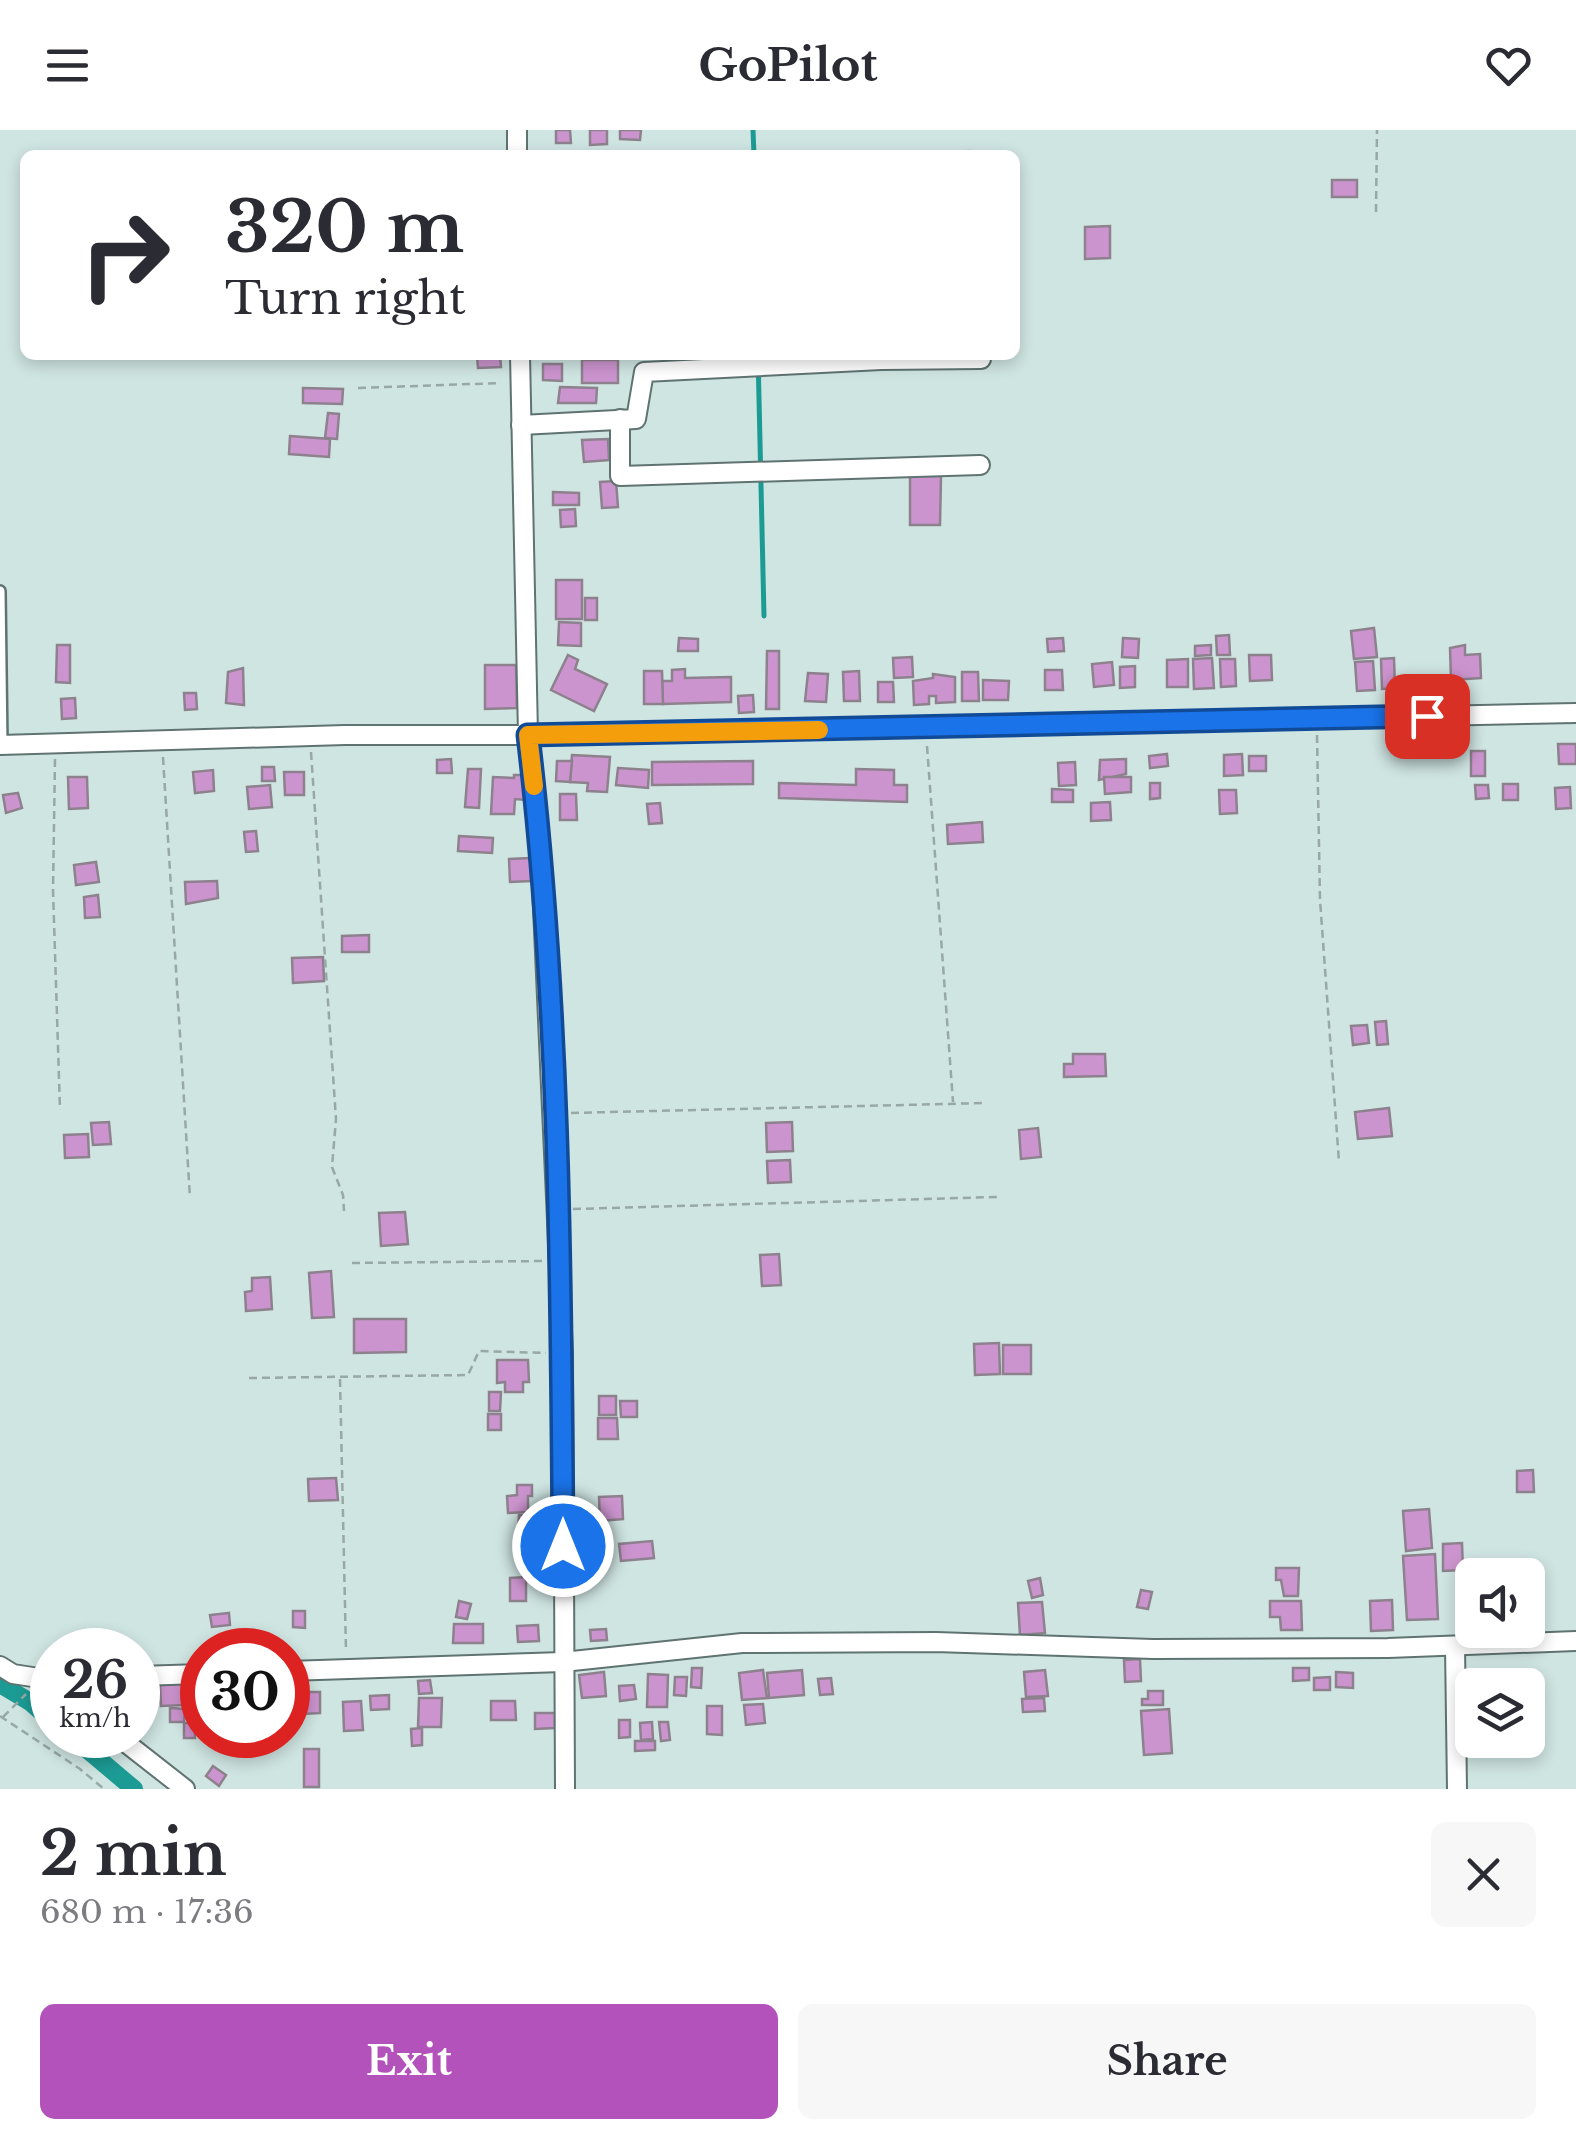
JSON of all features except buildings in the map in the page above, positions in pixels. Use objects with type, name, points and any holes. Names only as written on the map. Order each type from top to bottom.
[{"type":"street","points":[[520,360],[528,735],[540,841],[558,1209],[565,1789]]},
{"type":"street","points":[[521,425],[636,418],[644,372],[882,360]]},
{"type":"street","points":[[620,419],[620,476],[980,465]]},
{"type":"street","points":[[1,745],[1576,713]]},
{"type":"street","points":[[1545,1642],[1576,1641]]},
{"type":"street","points":[[310,1669],[563,1662],[742,1642],[936,1642],[1153,1649],[1455,1646]]},
{"type":"street","points":[[1456,1648],[1458,1789]]},
{"type":"street","points":[[0,1666],[30,1678]]},
{"type":"street","points":[[146,1758],[186,1789]]},
{"type":"lane","points":[[0,591],[1,745]]},
{"type":"path","points":[[1376,212],[1377,130]]},
{"type":"path","points":[[358,388],[520,382]]},
{"type":"path","points":[[1316,719],[1320,900],[1339,1162]]},
{"type":"path","points":[[926,728],[953,1104]]},
{"type":"path","points":[[310,736],[336,1119],[332,1167],[343,1195],[344,1211]]},
{"type":"path","points":[[162,740],[190,1198]]},
{"type":"path","points":[[56,743],[52,890],[60,1110]]},
{"type":"path","points":[[554,1113],[985,1103]]},
{"type":"path","points":[[558,1209],[996,1198]]},
{"type":"path","points":[[352,1263],[558,1261]]},
{"type":"path","points":[[250,1378],[468,1375],[480,1352],[562,1354]]},
{"type":"path","points":[[340,1378],[346,1662]]},
{"type":"path","points":[[30,1696],[1,1717],[104,1789]]},
{"type":"waterway","points":[[753,130],[754,150]]},
{"type":"waterway","points":[[758,360],[764,616]]},
{"type":"waterway","points":[[0,1684],[30,1702]]},
{"type":"waterway","points":[[97,1758],[134,1789]]},
{"type":"slow traffic","points":[[534,786],[528,735],[819,730]]},
{"type":"route","points":[[563,1546],[554,1113],[540,841],[528,735],[1427,716]]}]
